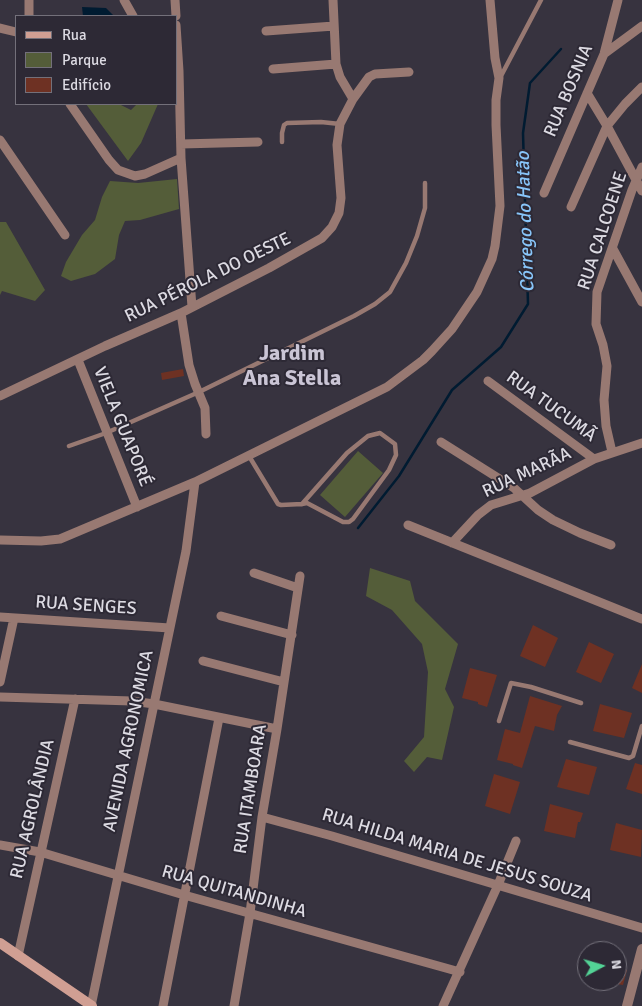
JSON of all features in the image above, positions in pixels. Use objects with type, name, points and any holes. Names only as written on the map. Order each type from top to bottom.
[{"type":"main road","points":[[0,943],[91,1006]]},
{"type":"street","points":[[29,0],[29,15]]},
{"type":"street","points":[[124,0],[132,15]]},
{"type":"street","points":[[175,0],[176,15]]},
{"type":"street","points":[[333,0],[336,64],[340,77],[353,99]]},
{"type":"street","points":[[0,540],[41,541],[60,539],[196,482],[396,381],[432,351],[452,329],[477,292],[492,259],[499,225],[500,187],[496,118],[499,78],[490,0]]},
{"type":"street","name":"RUA BOSNIA","points":[[544,193],[604,54],[618,0]]},
{"type":"street","points":[[266,32],[334,26]]},
{"type":"street","points":[[604,54],[642,26]]},
{"type":"street","points":[[0,28],[15,32]]},
{"type":"street","points":[[273,69],[336,64]]},
{"type":"street","points":[[178,70],[181,158],[192,307]]},
{"type":"street","points":[[340,124],[353,99],[369,77],[375,74],[409,72]]},
{"type":"street","points":[[571,207],[607,126],[642,87]]},
{"type":"street","points":[[587,93],[642,192]]},
{"type":"street","points":[[71,105],[118,170],[135,176],[145,174],[181,158]]},
{"type":"street","name":"RUA PÉROLA DO OESTE","points":[[0,396],[181,313],[322,238],[332,227],[339,213],[341,198],[337,145],[340,124]]},
{"type":"street","points":[[0,140],[65,235]]},
{"type":"street","points":[[181,144],[258,142]]},
{"type":"street","name":"RUA CALCOENE","points":[[612,452],[606,426],[604,400],[607,366],[596,324],[597,292],[636,180],[642,168]]},
{"type":"street","points":[[613,249],[642,302]]},
{"type":"street","points":[[181,313],[189,365],[205,408],[206,434]]},
{"type":"street","name":"VIELA GUAPORÉ","points":[[78,360],[137,507]]},
{"type":"street","name":"RUA TUCUMÃ","points":[[488,381],[594,459]]},
{"type":"street","points":[[441,442],[508,484],[538,510],[553,520],[611,545]]},
{"type":"street","name":"RUA MARÃA","points":[[452,543],[484,510],[499,502],[522,496],[594,459],[642,443]]},
{"type":"street","name":"AVENIDA AGRONOMICA","points":[[91,1006],[186,551],[196,482]]},
{"type":"street","points":[[408,525],[642,619]]},
{"type":"street","points":[[254,574],[298,588]]},
{"type":"street","name":"RUA ITAMBOARA","points":[[234,1006],[250,913],[262,817],[300,576]]},
{"type":"street","points":[[221,616],[292,635]]},
{"type":"street","name":"RUA SENGES","points":[[0,617],[170,628]]},
{"type":"street","points":[[0,682],[14,618]]},
{"type":"street","points":[[203,661],[284,682]]},
{"type":"street","points":[[0,697],[132,701],[277,729]]},
{"type":"street","name":"RUA AGROLÂNDIA","points":[[18,956],[74,699]]},
{"type":"street","points":[[163,1006],[219,718]]},
{"type":"street","name":"RUA HILDA MARIA DE JESUS SOUZA","points":[[262,817],[642,928]]},
{"type":"street","points":[[443,1006],[460,972],[516,841]]},
{"type":"street","name":"RUA QUITANDINHA","points":[[0,845],[40,852],[184,895],[460,972]]},
{"type":"street","points":[[627,1006],[639,980],[642,949]]},
{"type":"lane","points":[[499,78],[541,0]]},
{"type":"lane","points":[[282,142],[284,124],[287,123],[321,122],[340,124]]},
{"type":"lane","points":[[69,446],[106,433],[199,392],[354,316],[374,304],[390,292],[406,263],[417,236],[425,208],[425,183]]},
{"type":"lane","points":[[249,456],[275,502],[281,504],[302,504],[307,503],[343,522],[349,522],[389,470],[396,455],[395,444],[380,432],[368,436],[346,453],[302,504]]},
{"type":"lane","points":[[499,721],[511,682],[581,703]]},
{"type":"lane","points":[[570,742],[629,758],[633,756],[642,726]]},
{"type":"green space","points":[[87,105],[121,105],[131,110],[136,105],[158,105],[141,143],[128,161]]},
{"type":"green space","points":[[177,179],[179,209],[140,220],[125,221],[119,235],[115,259],[95,274],[71,281],[61,276],[66,262],[82,235],[95,220],[102,197],[110,181],[138,183]]},
{"type":"green space","points":[[0,222],[6,222],[45,290],[35,301],[2,291],[0,295]]},
{"type":"green space","points":[[358,451],[383,473],[345,517],[320,495]]},
{"type":"green space","points":[[370,568],[410,581],[415,601],[458,644],[445,689],[454,707],[442,760],[427,757],[414,772],[404,761],[424,737],[428,672],[422,644],[392,610],[366,596]]},
{"type":"water","points":[[82,7],[106,8],[113,15],[83,15]]},
{"type":"building","points":[[183,369],[184,376],[162,380],[161,373]]},
{"type":"building","points":[[533,625],[558,638],[545,667],[520,656]]},
{"type":"building","points":[[589,642],[614,654],[601,683],[576,672]]},
{"type":"building","points":[[642,664],[642,693],[632,688]]},
{"type":"building","points":[[470,668],[497,675],[487,707],[478,704],[478,702],[462,698]]},
{"type":"building","points":[[530,696],[562,706],[557,715],[554,731],[535,726],[522,768],[497,760],[505,729],[520,733]]},
{"type":"building","points":[[600,704],[632,713],[624,738],[593,731]]},
{"type":"building","points":[[566,759],[597,767],[589,795],[557,787]]},
{"type":"building","points":[[635,763],[642,765],[642,794],[626,789]]},
{"type":"building","points":[[494,774],[520,782],[510,814],[485,806]]},
{"type":"building","points":[[550,804],[583,813],[580,822],[578,822],[575,838],[544,831]]},
{"type":"building","points":[[616,823],[642,830],[641,857],[610,850]]},
{"type":"waterway","name":"Córrego do Hatão","points":[[358,528],[399,476],[452,390],[501,347],[528,304],[523,133],[530,83],[561,49]]},
{"type":"district","name":"Jardim Ana Stella","points":[[292,366]]}]
